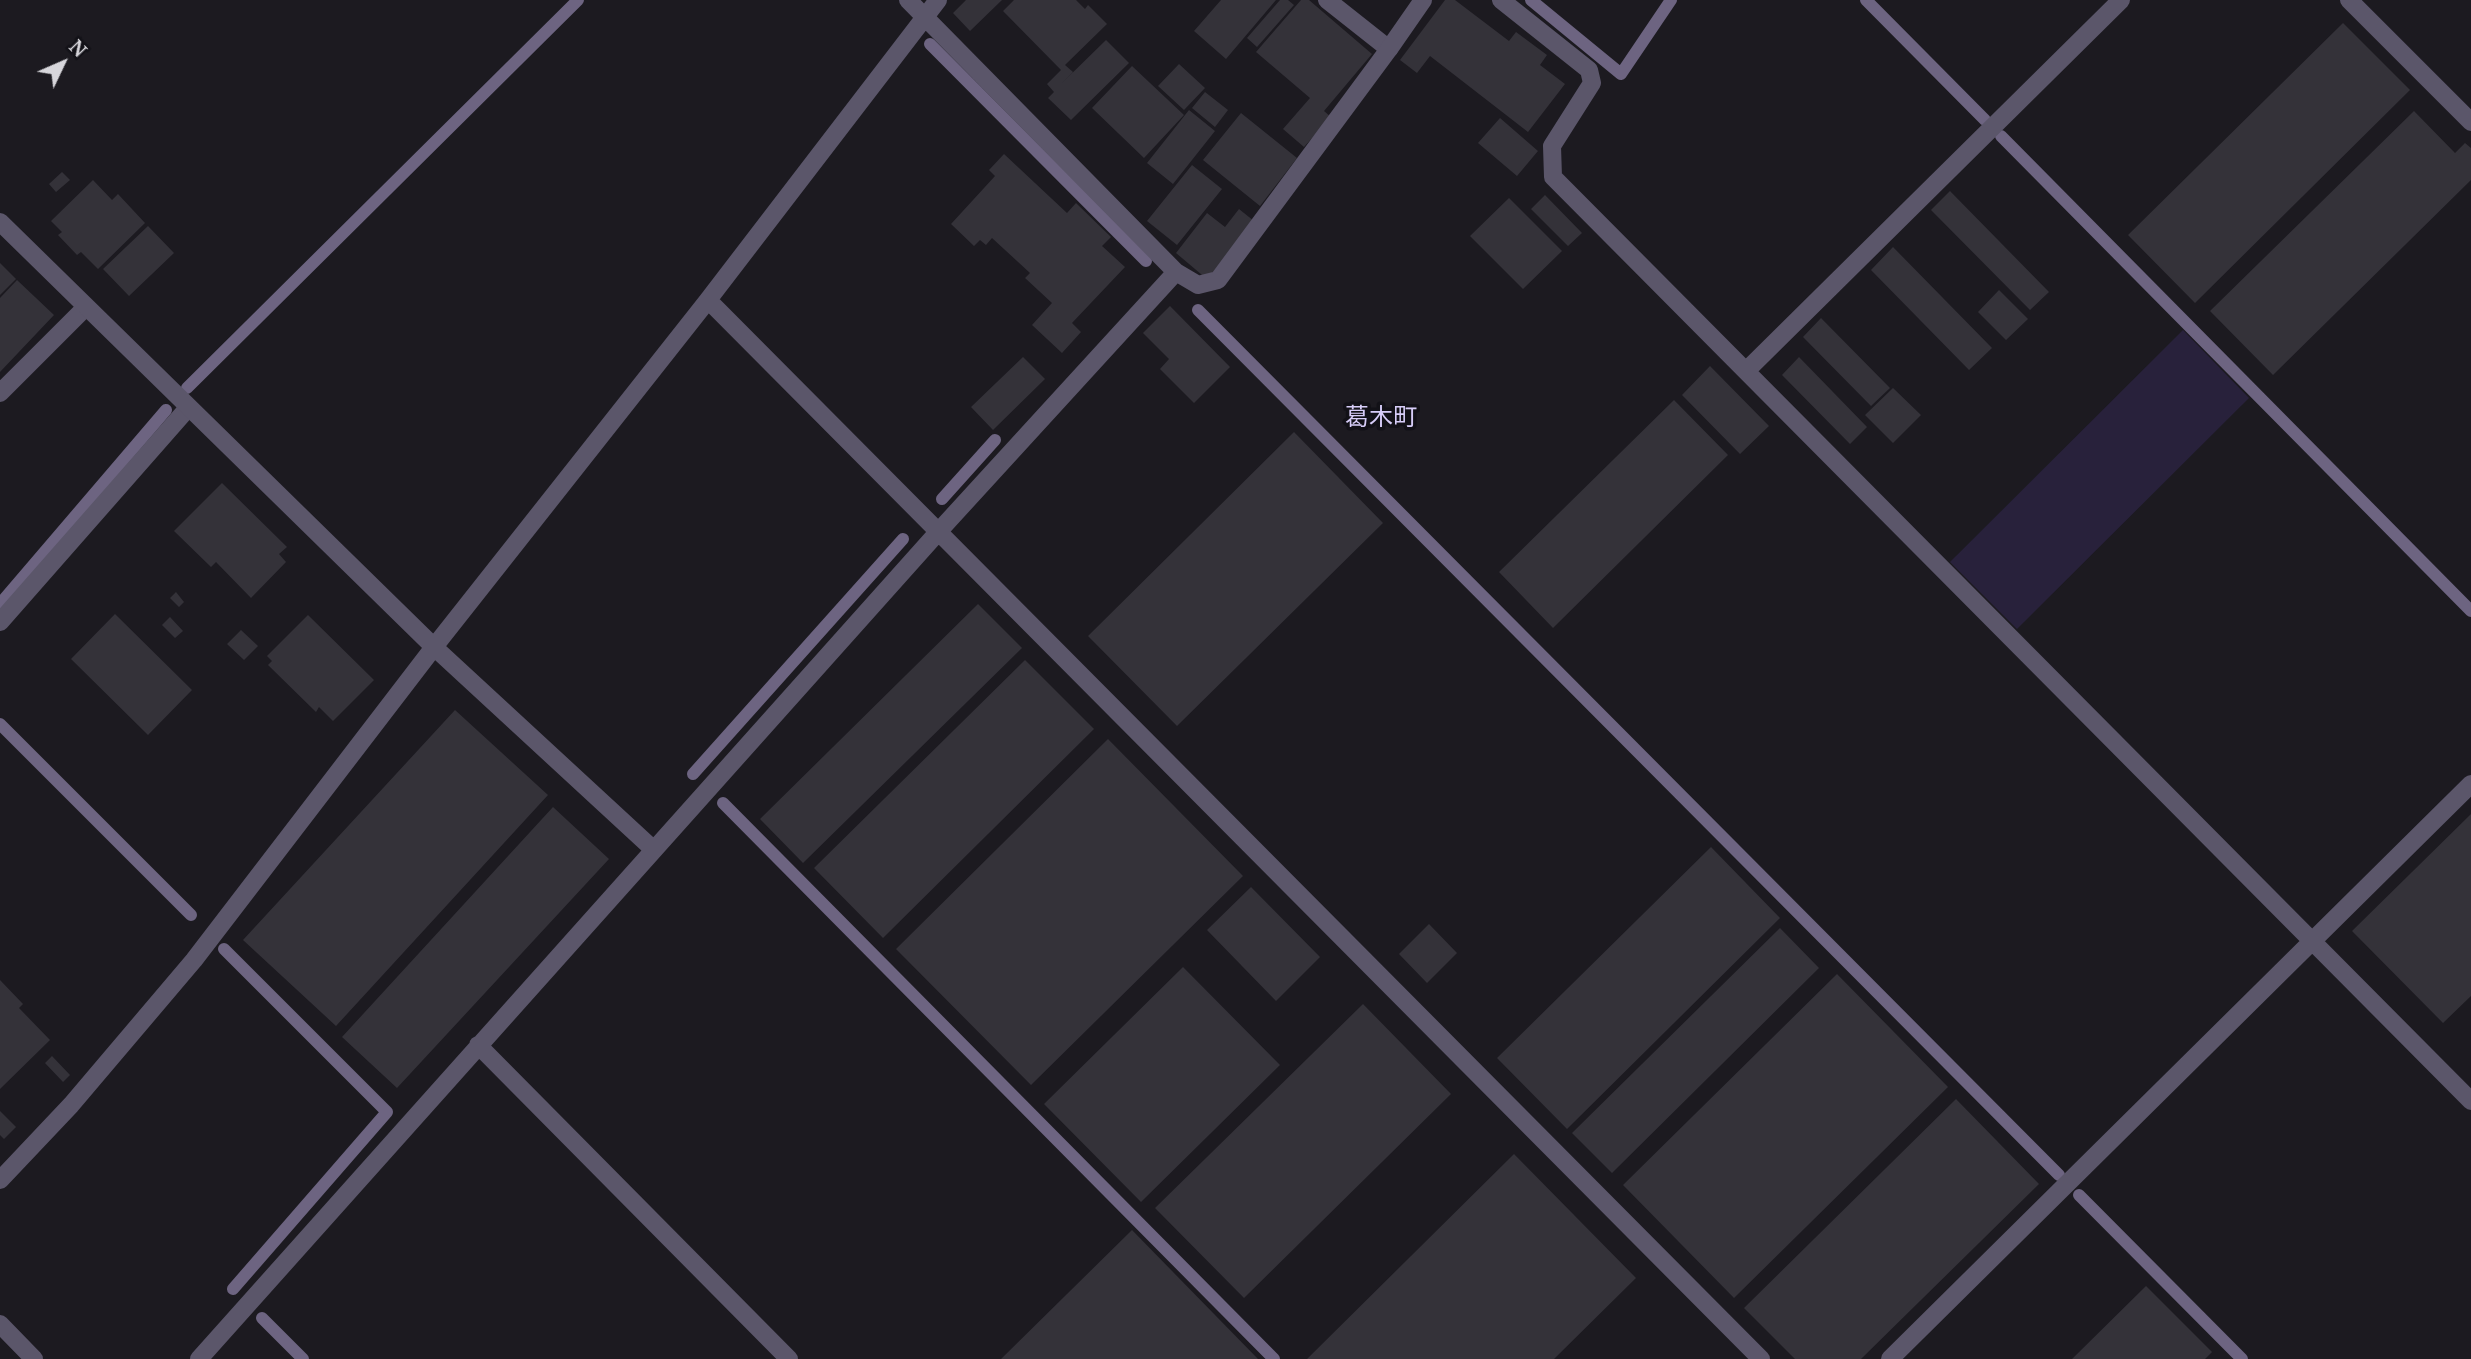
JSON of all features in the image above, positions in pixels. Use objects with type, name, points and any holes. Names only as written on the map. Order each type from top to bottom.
[{"type":"street","points":[[908,0],[1176,272],[1198,285],[1218,279],[1423,0]]},
{"type":"street","points":[[0,1180],[71,1105],[194,960],[938,0]]},
{"type":"street","points":[[1326,0],[1389,49]]},
{"type":"street","points":[[1501,0],[1589,69],[1592,83],[1552,146],[1553,177],[2471,1101]]},
{"type":"street","points":[[1746,371],[2121,0]]},
{"type":"street","points":[[2349,0],[2471,122]]},
{"type":"street","points":[[0,222],[434,647],[654,850]]},
{"type":"street","points":[[199,1359],[939,531],[1176,272]]},
{"type":"street","points":[[708,300],[1761,1359]]},
{"type":"street","points":[[0,393],[86,307]]},
{"type":"street","points":[[0,622],[188,408]]},
{"type":"street","points":[[1890,1359],[2471,784]]},
{"type":"street","points":[[478,1045],[789,1359]]},
{"type":"street","points":[[0,1324],[34,1359]]},
{"type":"shaded area","points":[[2183,330],[2249,398],[2017,629],[1950,562]]},
{"type":"building","points":[[966,0],[1002,0],[970,31],[953,13]]},
{"type":"building","points":[[1014,0],[1076,0],[1085,9],[1088,5],[1107,24],[1065,65],[1073,72],[1060,85],[1106,40],[1129,63],[1071,120],[1048,98],[1054,92],[1047,84],[1061,70],[1003,11]]},
{"type":"building","points":[[1221,0],[1276,0],[1226,59],[1194,31]]},
{"type":"building","points":[[1280,0],[1288,0],[1294,5],[1257,47],[1247,38]]},
{"type":"building","points":[[1301,0],[1309,0],[1372,54],[1324,111],[1331,117],[1304,147],[1283,129],[1310,98],[1256,52]]},
{"type":"building","points":[[1445,0],[1455,0],[1509,41],[1516,32],[1547,55],[1540,65],[1565,84],[1528,132],[1430,56],[1417,73],[1400,60]]},
{"type":"building","points":[[2343,23],[2410,90],[2195,303],[2128,235]]},
{"type":"building","points":[[1179,64],[1205,88],[1184,110],[1158,86]]},
{"type":"building","points":[[1132,66],[1184,115],[1144,158],[1092,108]]},
{"type":"building","points":[[1205,92],[1228,110],[1215,127],[1192,108]]},
{"type":"building","points":[[1189,110],[1215,131],[1173,184],[1147,163]]},
{"type":"building","points":[[2414,111],[2455,153],[2465,143],[2471,148],[2471,180],[2273,375],[2210,311]]},
{"type":"building","points":[[1241,113],[1297,158],[1260,206],[1203,160]]},
{"type":"building","points":[[1500,118],[1538,151],[1517,176],[1478,143]]},
{"type":"building","points":[[1004,154],[1067,213],[1076,203],[1111,237],[1102,246],[1125,267],[1072,323],[1081,332],[1062,353],[1032,325],[1052,303],[1025,278],[1030,273],[992,238],[986,245],[980,240],[974,246],[951,224],[995,176],[989,170]]},
{"type":"building","points":[[1192,165],[1222,189],[1177,245],[1147,221]]},
{"type":"building","points":[[62,172],[70,180],[56,192],[49,184]]},
{"type":"building","points":[[93,180],[112,200],[118,194],[145,223],[98,269],[81,252],[77,255],[58,235],[62,232],[51,221]]},
{"type":"building","points":[[1950,191],[2049,292],[2030,310],[1931,210]]},
{"type":"building","points":[[1545,195],[1582,233],[1568,246],[1531,209]]},
{"type":"building","points":[[1509,198],[1562,251],[1523,289],[1470,236]]},
{"type":"building","points":[[1239,209],[1254,221],[1208,280],[1176,253],[1207,213],[1225,227]]},
{"type":"building","points":[[148,226],[174,253],[129,296],[103,269]]},
{"type":"building","points":[[1893,247],[1992,348],[1969,370],[1871,270]]},
{"type":"building","points":[[0,263],[16,279],[0,295]]},
{"type":"building","points":[[17,280],[54,315],[0,372],[0,298]]},
{"type":"building","points":[[1999,290],[2028,319],[2006,340],[1978,312]]},
{"type":"building","points":[[1170,306],[1230,367],[1194,403],[1160,369],[1169,359],[1143,333]]},
{"type":"building","points":[[1821,318],[1890,388],[1871,406],[1803,337]]},
{"type":"building","points":[[1023,357],[1045,379],[993,430],[971,407]]},
{"type":"building","points":[[1799,357],[1867,427],[1850,444],[1782,375]]},
{"type":"building","points":[[1710,366],[1769,426],[1740,454],[1682,395]]},
{"type":"building","points":[[1893,388],[1921,415],[1893,443],[1865,415]]},
{"type":"building","points":[[1674,400],[1728,455],[1553,628],[1499,572]]},
{"type":"building","points":[[1294,432],[1383,523],[1177,726],[1088,636]]},
{"type":"building","points":[[222,483],[287,547],[279,554],[286,562],[251,598],[216,562],[211,567],[174,531]]},
{"type":"building","points":[[176,592],[184,602],[179,607],[170,598]]},
{"type":"building","points":[[978,604],[1022,648],[803,863],[760,819]]},
{"type":"building","points":[[115,614],[192,690],[148,735],[71,659]]},
{"type":"building","points":[[308,615],[374,680],[333,721],[319,707],[316,712],[268,665],[272,661],[267,656]]},
{"type":"building","points":[[170,617],[183,631],[175,638],[162,625]]},
{"type":"building","points":[[241,630],[258,646],[244,660],[227,644]]},
{"type":"building","points":[[1025,660],[1094,729],[883,938],[814,868]]},
{"type":"building","points":[[455,710],[548,795],[336,1026],[243,940]]},
{"type":"building","points":[[1108,739],[1243,876],[1031,1085],[896,949]]},
{"type":"building","points":[[553,807],[609,859],[397,1088],[342,1037]]},
{"type":"building","points":[[2471,814],[2471,996],[2443,1023],[2352,931]]},
{"type":"building","points":[[1711,847],[1780,918],[1567,1129],[1497,1058]]},
{"type":"building","points":[[1251,887],[1320,957],[1276,1001],[1207,930]]},
{"type":"building","points":[[1429,924],[1457,953],[1427,983],[1399,954]]},
{"type":"building","points":[[1780,928],[1819,968],[1612,1173],[1572,1133]]},
{"type":"building","points":[[1183,967],[1280,1065],[1141,1202],[1044,1104]]},
{"type":"building","points":[[1837,974],[1948,1087],[1734,1298],[1623,1185]]},
{"type":"building","points":[[0,980],[23,1004],[19,1008],[50,1040],[0,1089]]},
{"type":"building","points":[[1363,1004],[1451,1094],[1244,1298],[1155,1208]]},
{"type":"building","points":[[52,1056],[70,1075],[63,1082],[45,1063]]},
{"type":"building","points":[[1956,1099],[2039,1184],[1861,1359],[1795,1359],[1744,1308]]},
{"type":"building","points":[[0,1111],[16,1127],[4,1139],[0,1135]]},
{"type":"building","points":[[1514,1154],[1636,1278],[1554,1359],[1307,1359]]},
{"type":"building","points":[[1132,1230],[1258,1359],[1001,1359]]},
{"type":"building","points":[[2146,1286],[2212,1352],[2205,1359],[2072,1359]]},
{"type":"waterway","points":[[187,388],[578,0]]},
{"type":"waterway","points":[[1531,0],[1621,74],[1671,0]]},
{"type":"waterway","points":[[1866,0],[1985,120]]},
{"type":"waterway","points":[[930,44],[1146,261]]},
{"type":"waterway","points":[[2001,136],[2471,611]]},
{"type":"waterway","points":[[1198,310],[2059,1175]]},
{"type":"waterway","points":[[0,604],[166,410]]},
{"type":"waterway","points":[[942,499],[995,440]]},
{"type":"waterway","points":[[693,774],[903,539]]},
{"type":"waterway","points":[[0,724],[191,915]]},
{"type":"waterway","points":[[723,803],[1274,1359]]},
{"type":"waterway","points":[[224,949],[387,1112],[233,1289]]},
{"type":"waterway","points":[[2079,1195],[2242,1359]]},
{"type":"waterway","points":[[262,1318],[303,1359]]},
{"type":"district","name":"葛木町","points":[[1381,418]]}]
